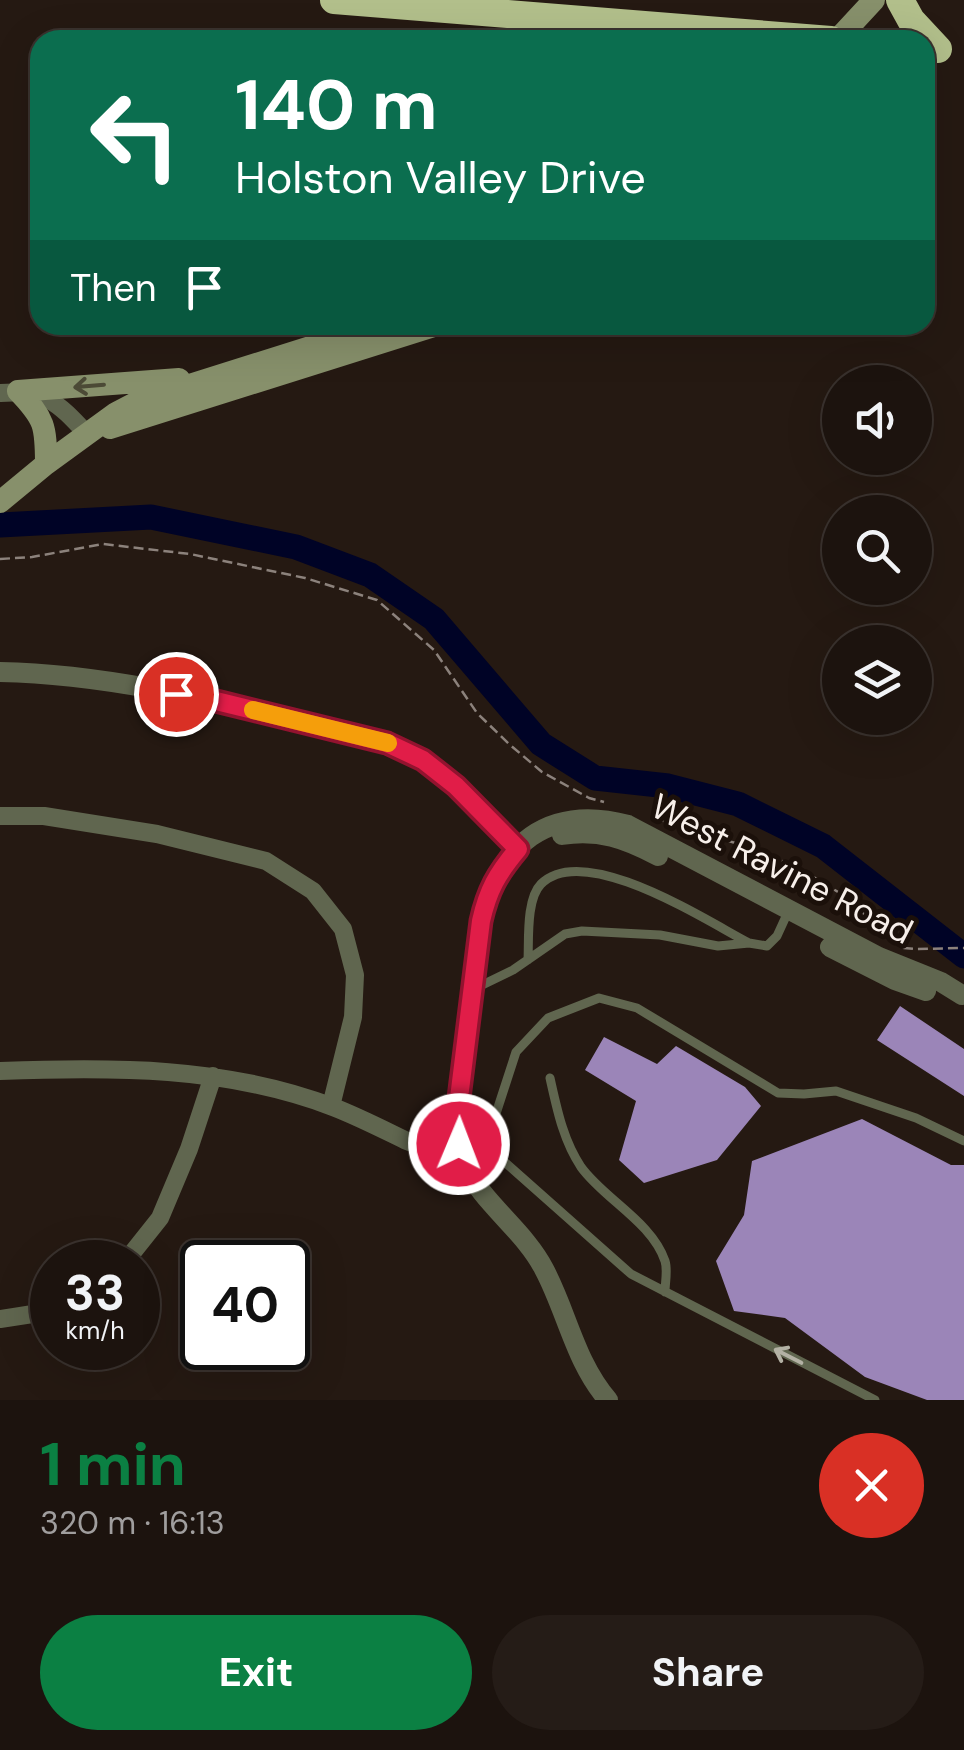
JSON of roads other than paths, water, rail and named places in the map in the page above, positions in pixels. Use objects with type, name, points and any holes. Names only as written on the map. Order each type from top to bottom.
[{"type":"highway","points":[[334,0],[653,30]]},
{"type":"highway","points":[[900,0],[921,30]]},
{"type":"main road","points":[[844,30],[874,0]]},
{"type":"main road","points":[[0,502],[116,413],[139,401],[348,335]]},
{"type":"main road","points":[[88,435],[405,335]]},
{"type":"main road","points":[[9,392],[221,375]]},
{"type":"main road","points":[[9,392],[36,410],[41,418],[46,464]]},
{"type":"street","points":[[9,392],[48,398],[88,435]]},
{"type":"street","points":[[0,672],[69,675],[212,700],[387,743],[423,760],[456,786],[518,849]]},
{"type":"street","points":[[0,816],[44,816],[157,834],[266,861],[313,891],[343,929],[355,974],[353,1017],[332,1106]]},
{"type":"street","name":"West Ravine Road","points":[[608,1400],[588,1372],[538,1258],[479,1189],[465,1165],[459,1144],[459,1098],[481,921],[499,872],[518,849],[534,832],[552,824],[590,818],[613,822],[641,832],[786,916],[941,982],[963,1000]]},
{"type":"street","points":[[0,1070],[133,1068],[213,1076],[332,1106],[409,1142]]},
{"type":"street","points":[[142,1240],[160,1218],[213,1076]]},
{"type":"street","points":[[0,1320],[30,1315]]},
{"type":"lane","points":[[528,960],[532,901],[540,884],[565,870],[602,872],[662,896],[749,943]]},
{"type":"lane","points":[[473,990],[513,970],[565,934],[660,935],[718,946],[766,946],[777,936],[786,916]]},
{"type":"lane","points":[[875,1400],[631,1274],[491,1150],[490,1132],[516,1052],[548,1018],[599,998],[637,1008],[778,1093],[836,1090],[916,1118],[964,1140]]},
{"type":"lane","points":[[550,1078],[569,1147],[584,1170],[646,1230],[666,1263],[665,1292]]},
{"type":"lane","points":[[459,1144],[490,1132]]},
{"type":"waterway","points":[[0,525],[151,517],[296,547],[370,575],[434,619],[541,744],[595,778],[668,786],[738,804],[823,846],[964,956]]}]
